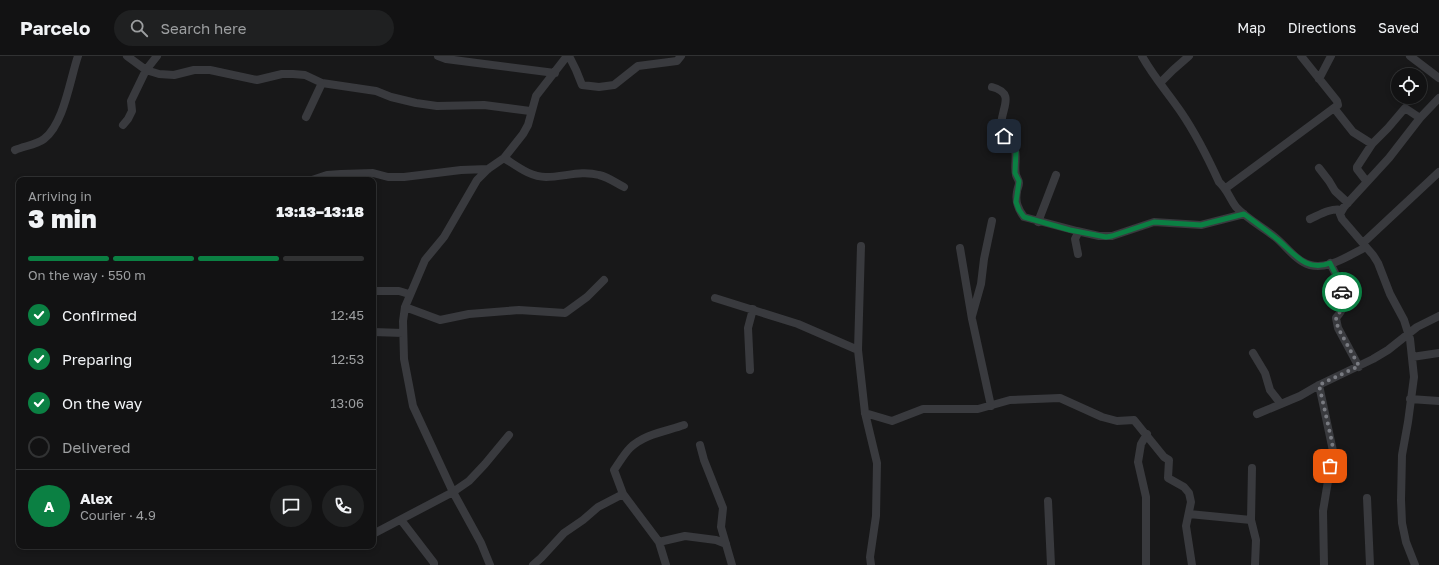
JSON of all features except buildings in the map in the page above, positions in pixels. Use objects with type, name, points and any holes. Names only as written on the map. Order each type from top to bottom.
[{"type":"street","points":[[15,150],[44,139],[54,129],[68,93],[78,56]]},
{"type":"street","points":[[127,56],[146,70],[159,74],[174,75],[194,70],[210,70],[257,80],[282,74],[305,75],[322,83],[376,91],[391,97],[416,103],[437,106],[484,106],[530,111]]},
{"type":"street","points":[[123,124],[128,119],[132,111],[131,101],[146,70],[157,56]]},
{"type":"street","points":[[438,56],[446,59],[554,73]]},
{"type":"street","points":[[490,565],[481,543],[453,492],[413,406],[404,359],[404,307],[425,260],[444,237],[477,180],[488,169],[504,158],[523,134],[528,125],[530,111],[536,96],[568,56],[582,85],[599,87],[614,85],[638,66],[677,61],[681,56]]},
{"type":"street","points":[[1142,56],[1195,133],[1219,182],[1226,188],[1229,198],[1244,214],[1278,239],[1304,262],[1312,266],[1325,265],[1338,261],[1364,245],[1439,172]]},
{"type":"street","points":[[1160,83],[1189,56]]},
{"type":"street","points":[[1226,188],[1338,104],[1301,56]]},
{"type":"street","points":[[1319,79],[1331,56]]},
{"type":"street","points":[[1410,56],[1439,78]]},
{"type":"street","points":[[306,117],[322,83]]},
{"type":"street","points":[[992,87],[1005,93],[1007,98],[1002,129],[1004,136],[1013,144],[1016,150],[1015,173],[1019,181],[1016,202],[1024,217],[1038,222],[1099,236],[1112,236],[1154,222],[1201,225],[1244,214]]},
{"type":"street","points":[[1415,565],[1406,542],[1402,516],[1402,455],[1414,377],[1409,334],[1378,263],[1342,219],[1340,214],[1389,158],[1420,118],[1439,98]]},
{"type":"street","points":[[1334,108],[1350,129],[1372,144]]},
{"type":"street","points":[[1367,182],[1356,167],[1372,144],[1405,108],[1420,118]]},
{"type":"street","points":[[504,158],[527,172],[545,177],[587,173],[600,175],[624,187]]},
{"type":"street","points":[[1319,168],[1345,207]]},
{"type":"street","points":[[321,177],[327,175],[373,173],[388,177],[404,177],[461,170],[488,169]]},
{"type":"street","points":[[1038,222],[1056,176]]},
{"type":"street","points":[[1310,219],[1328,210],[1345,207]]},
{"type":"street","points":[[972,319],[981,284],[984,259],[992,221]]},
{"type":"street","points":[[1077,231],[1075,239],[1078,254]]},
{"type":"street","points":[[861,246],[858,350],[865,413],[876,463],[876,516],[870,557],[871,565]]},
{"type":"street","points":[[960,248],[972,319],[991,406]]},
{"type":"street","points":[[1330,263],[1344,297],[1342,309],[1336,318],[1338,328],[1359,366]]},
{"type":"street","points":[[404,307],[440,320],[469,314],[519,310],[565,313],[587,297],[604,280]]},
{"type":"street","points":[[376,291],[399,291],[409,294]]},
{"type":"street","points":[[715,298],[798,324],[858,350]]},
{"type":"street","points":[[750,370],[748,328],[753,310]]},
{"type":"street","points":[[1257,414],[1300,396],[1359,366],[1388,350],[1417,327],[1439,316]]},
{"type":"street","points":[[376,332],[403,333]]},
{"type":"street","points":[[1253,353],[1265,373],[1270,390],[1281,404]]},
{"type":"street","points":[[1412,357],[1439,353]]},
{"type":"street","points":[[1319,385],[1333,450],[1323,512],[1324,565]]},
{"type":"street","points":[[865,413],[892,421],[923,408],[978,409],[1010,400],[1060,398],[1102,417],[1117,421],[1134,420],[1164,457],[1169,460],[1168,478],[1184,487],[1189,493],[1191,502],[1186,526],[1192,565]]},
{"type":"street","points":[[1410,399],[1439,400]]},
{"type":"street","points":[[666,565],[659,542],[623,494],[614,470],[630,448],[639,441],[684,425]]},
{"type":"street","points":[[1146,434],[1141,444],[1138,462],[1146,497],[1146,565]]},
{"type":"street","points":[[376,532],[453,492],[469,481],[509,435]]},
{"type":"street","points":[[700,445],[722,508],[721,526],[732,565]]},
{"type":"street","points":[[1252,468],[1251,520],[1256,540],[1255,565]]},
{"type":"street","points":[[533,565],[564,533],[583,520],[598,507],[623,494]]},
{"type":"street","points":[[1367,498],[1370,565]]},
{"type":"street","points":[[1048,501],[1051,565]]},
{"type":"street","points":[[1189,514],[1251,520]]},
{"type":"street","points":[[401,520],[434,565]]},
{"type":"street","points":[[659,542],[684,536],[716,540],[726,544]]},
{"type":"way so far","points":[[1330,466],[1333,450],[1332,442],[1319,385],[1359,366],[1338,328],[1336,318],[1344,303],[1342,292]]},
{"type":"route","points":[[1004,136],[1013,144],[1016,150],[1015,173],[1019,181],[1019,185],[1016,202],[1024,217],[1070,230],[1106,237],[1154,222],[1201,225],[1244,214],[1278,239],[1304,262],[1312,266],[1330,263],[1342,292]]}]
